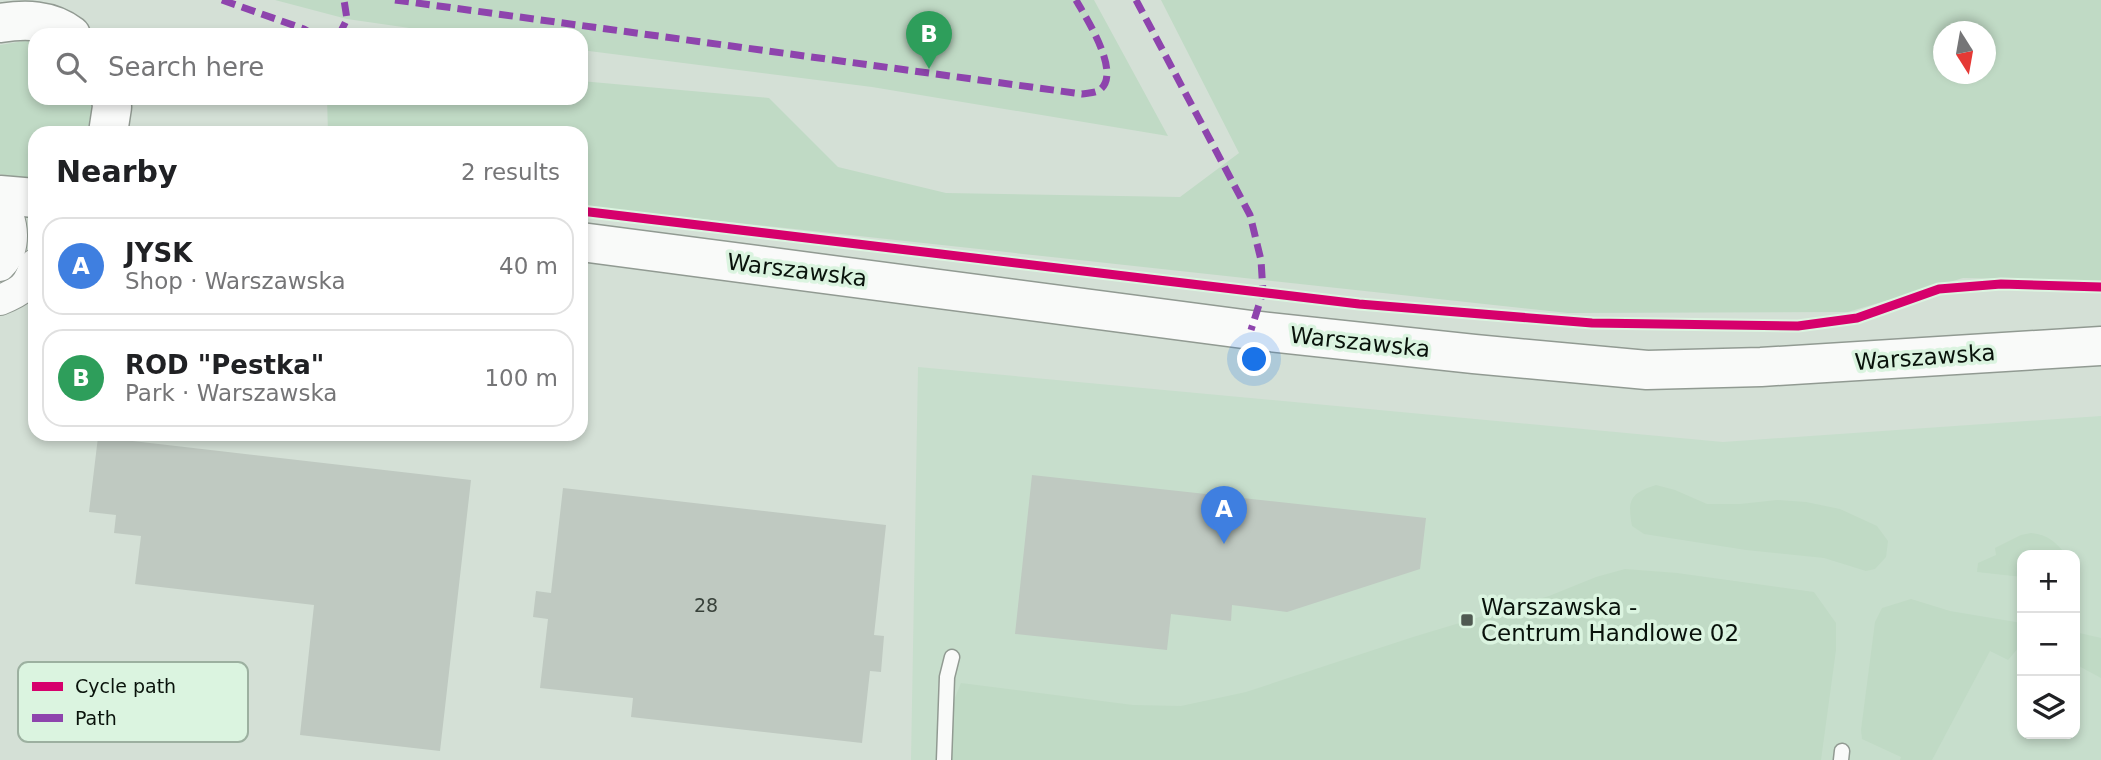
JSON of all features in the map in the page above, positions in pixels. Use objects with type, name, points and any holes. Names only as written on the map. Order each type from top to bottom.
[{"type":"main road","points":[[0,23],[22,20],[45,23],[56,28]]},
{"type":"main road","points":[[0,195],[28,197]]},
{"type":"main road","name":"Warszawska","points":[[588,244],[1251,330],[1647,370],[1761,367],[2101,346]]},
{"type":"street","points":[[0,202],[8,211],[12,233],[10,256],[0,266]]},
{"type":"street","points":[[0,300],[19,292],[28,280]]},
{"type":"lane","points":[[944,760],[947,677],[952,657]]},
{"type":"shaded area","points":[[275,0],[1094,0],[1168,136],[872,87],[588,51],[588,28],[409,28],[347,19]]},
{"type":"shaded area","points":[[1161,0],[2101,0],[2101,281],[1963,278],[1848,312],[1568,313],[588,207],[588,126],[328,126],[327,105],[588,105],[588,82],[769,98],[838,167],[946,193],[1180,197],[1239,153]]},
{"type":"shaded area","points":[[28,41],[28,105],[91,105],[92,108],[88,126],[28,126],[28,178],[25,179],[0,174],[0,45]]},
{"type":"shaded area","points":[[918,367],[1723,442],[2101,416],[2101,760],[911,760]]},
{"type":"shaded area","points":[[1656,485],[1707,504],[1777,500],[1806,502],[1840,509],[1877,526],[1888,541],[1886,557],[1875,569],[1866,571],[1824,558],[1746,550],[1644,534],[1632,526],[1631,503],[1636,494]]},
{"type":"shaded area","points":[[2021,535],[2042,535],[2062,550],[2017,550],[2017,576],[1977,572],[1978,563],[1996,555],[1995,548]]},
{"type":"shaded area","points":[[1625,569],[1677,573],[1814,592],[1836,623],[1836,650],[1821,760],[951,760],[952,705],[961,683],[1133,705],[1181,706],[1246,692],[1549,596],[1596,577]]},
{"type":"shaded area","points":[[1911,599],[1950,611],[2017,622],[2017,649],[2008,660],[1990,651],[1932,760],[1900,760],[1901,757],[1862,739],[1875,622],[1882,608]]},
{"type":"shaded area","points":[[2080,633],[2101,638],[2101,678],[2080,667]]},
{"type":"building","points":[[98,441],[133,441],[471,480],[440,751],[300,735],[314,605],[135,584],[141,536],[114,533],[116,515],[89,512]]},
{"type":"building","points":[[1032,475],[1426,518],[1420,569],[1287,612],[1232,605],[1231,621],[1171,614],[1167,650],[1015,634]]},
{"type":"building","points":[[563,488],[886,525],[874,635],[884,636],[881,672],[870,671],[862,743],[631,717],[633,698],[540,688],[548,619],[533,617],[536,591],[551,593]]},
{"type":"marked path","points":[[222,0],[301,28]]},
{"type":"marked path","points":[[342,28],[347,19],[344,0]]},
{"type":"marked path","points":[[395,0],[1082,94],[1098,91],[1105,84],[1107,73],[1100,47],[1076,0]]},
{"type":"marked path","points":[[1136,0],[1250,215],[1261,260],[1263,292],[1251,330]]},
{"type":"cycle path","points":[[588,212],[1359,304],[1592,323],[1798,326],[1857,318],[1939,289],[2001,284],[2101,287]]},
{"type":"place","name":"ROD \"Pestka\"","points":[[929,69]]},
{"type":"place","name":"JYSK","points":[[1224,544]]},
{"type":"place","name":"Warszawska - Centrum Handlowe 02","points":[[1467,620]]}]
